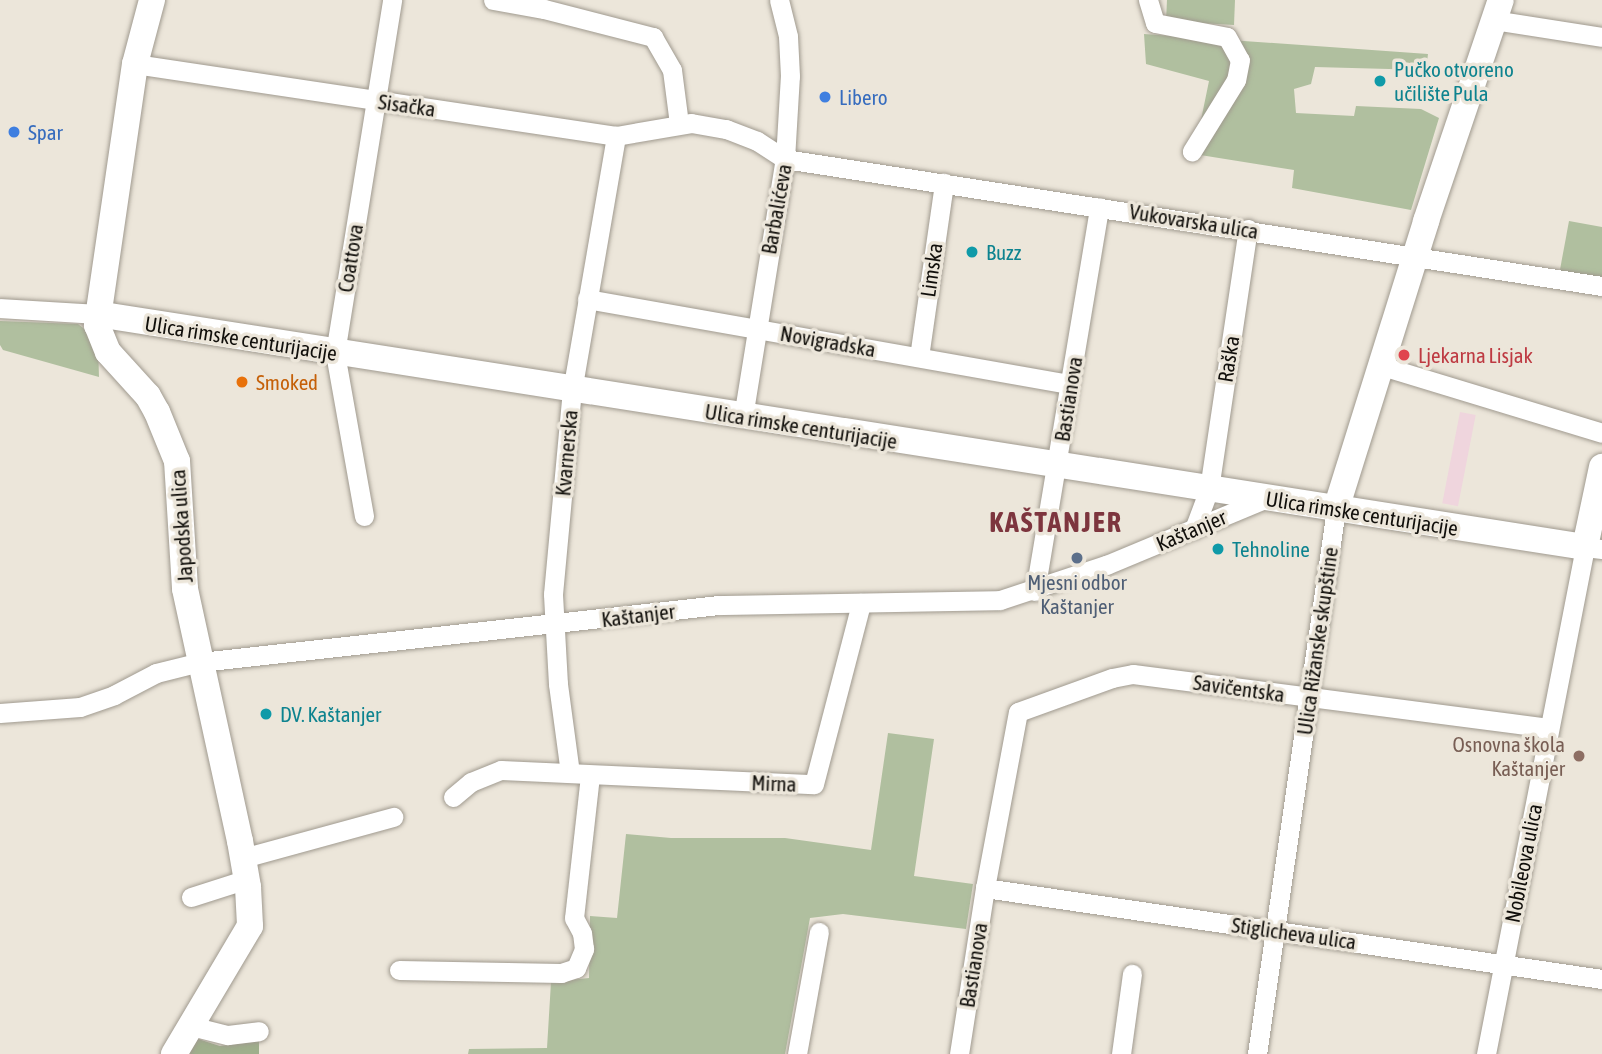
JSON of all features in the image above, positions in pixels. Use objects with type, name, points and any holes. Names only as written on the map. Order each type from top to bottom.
[{"type":"street","name":"Japodska ulica","points":[[152,0],[135,64],[97,314],[101,339],[108,352],[148,396],[162,421],[177,461],[182,567],[245,869],[250,926],[245,939],[174,1054]]},
{"type":"street","name":"Coattova","points":[[364,516],[335,353],[392,0]]},
{"type":"street","points":[[493,0],[556,11],[653,37],[672,70],[679,124]]},
{"type":"street","name":"Barbalićeva","points":[[743,417],[785,159],[790,76],[788,36],[779,0]]},
{"type":"street","points":[[1149,0],[1155,23],[1227,37],[1240,60],[1236,80],[1192,151]]},
{"type":"street","points":[[1497,10],[1602,37]]},
{"type":"street","name":"Ulica Rižanske skupštine","points":[[1257,1054],[1336,509],[1497,10]]},
{"type":"street","name":"Sisačka","points":[[135,64],[616,136],[679,124],[726,129],[757,141],[785,159]]},
{"type":"street","name":"Kvarnerska","points":[[580,774],[553,625],[572,391],[616,136]]},
{"type":"street","name":"Vukovarska ulica","points":[[785,159],[1602,286]]},
{"type":"street","name":"Limska","points":[[919,357],[944,183]]},
{"type":"street","name":"Bastianova","points":[[1035,591],[1099,207]]},
{"type":"street","name":"Raška","points":[[1194,529],[1209,489],[1248,229]]},
{"type":"street","name":"Novigradska","points":[[587,299],[1069,384]]},
{"type":"street","name":"Ulica rimske centurijacije","points":[[0,309],[97,314],[572,391],[1593,548]]},
{"type":"street","points":[[1382,366],[1602,433]]},
{"type":"street","name":"Nobileova ulica","points":[[1486,1054],[1549,728],[1593,548],[1602,467]]},
{"type":"street","name":"Kaštanjer","points":[[0,713],[80,707],[114,695],[156,674],[200,663],[719,605],[995,601],[1035,591],[1267,498]]},
{"type":"street","name":"Mirna","points":[[453,797],[471,782],[500,770],[814,785],[861,603]]},
{"type":"street","name":"Savičentska","points":[[1018,712],[1112,678],[1133,674],[1549,728]]},
{"type":"street","name":"Bastianova","points":[[959,1054],[985,888],[1018,712]]},
{"type":"street","points":[[399,970],[561,972],[576,968],[584,949],[582,933],[574,918],[580,774]]},
{"type":"street","points":[[191,897],[245,869],[393,817]]},
{"type":"street","name":"Stiglicheva ulica","points":[[985,888],[1602,979]]},
{"type":"street","points":[[797,1054],[819,932]]},
{"type":"street","points":[[1121,1054],[1132,974]]},
{"type":"street","points":[[191,1027],[228,1035],[259,1031]]},
{"type":"shaded area","points":[[1460,412],[1476,415],[1458,506],[1442,503]]},
{"type":"green space","points":[[1167,0],[1235,0],[1234,25],[1166,21]]},
{"type":"green space","points":[[1144,34],[1428,54],[1426,70],[1315,67],[1311,84],[1294,89],[1296,113],[1354,116],[1356,106],[1421,109],[1439,118],[1411,210],[1292,188],[1294,170],[1194,154],[1209,81],[1146,64]]},
{"type":"green space","points":[[1569,221],[1602,227],[1602,282],[1559,275]]},
{"type":"green space","points":[[0,321],[78,324],[87,331],[98,347],[99,377],[3,350],[0,345]]},
{"type":"green space","points":[[888,733],[934,739],[914,876],[973,884],[966,929],[843,914],[810,918],[785,1054],[468,1054],[469,1049],[547,1048],[551,982],[589,978],[590,916],[617,918],[626,834],[671,838],[785,838],[871,850]]},
{"type":"green space","points":[[198,1039],[220,1046],[259,1041],[259,1054],[188,1054]]},
{"type":"place","name":"Pučko otvoreno učilište Pula","points":[[1380,81]]},
{"type":"place","name":"Libero","points":[[825,97]]},
{"type":"place","name":"Spar","points":[[14,132]]},
{"type":"place","name":"Buzz","points":[[972,252]]},
{"type":"place","name":"Ljekarna Lisjak","points":[[1404,355]]},
{"type":"place","name":"Smoked","points":[[242,382]]},
{"type":"place","name":"Tehnoline","points":[[1218,549]]},
{"type":"place","name":"Mjesni odbor Kaštanjer","points":[[1077,558]]},
{"type":"place","name":"DV. Kaštanjer","points":[[266,714]]},
{"type":"place","name":"Osnovna škola Kaštanjer","points":[[1579,756]]},
{"type":"district","name":"KAŠTANJER","points":[[1056,522]]}]
